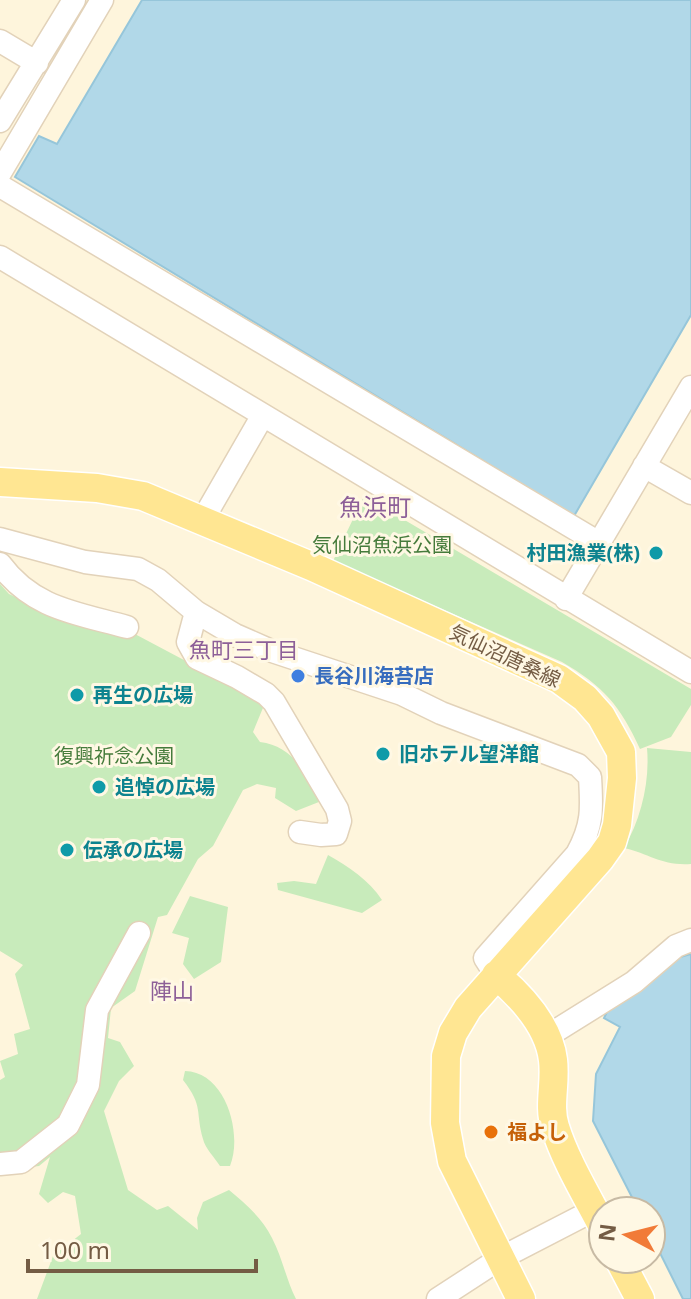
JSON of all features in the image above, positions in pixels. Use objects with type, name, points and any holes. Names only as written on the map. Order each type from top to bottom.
[{"type":"main road","name":"気仙沼唐桑線","points":[[3,477],[143,496],[311,566],[559,679],[585,698],[601,716],[621,752],[621,794],[612,842],[468,1008],[453,1033],[446,1056],[447,1144],[459,1178],[521,1299]]},
{"type":"main road","points":[[496,975],[523,1000],[546,1037],[553,1059],[550,1109],[556,1130],[587,1195]]},
{"type":"main road","points":[[627,1275],[640,1299]]},
{"type":"street","points":[[0,121],[74,0]]},
{"type":"street","points":[[0,173],[102,0]]},
{"type":"street","points":[[0,41],[37,63]]},
{"type":"street","points":[[0,186],[599,543]]},
{"type":"street","points":[[0,257],[691,672]]},
{"type":"street","points":[[566,599],[691,387]]},
{"type":"street","points":[[202,521],[263,415]]},
{"type":"street","points":[[644,466],[691,493]]},
{"type":"street","points":[[0,539],[85,562],[138,569],[158,580],[196,612],[235,635],[269,650],[402,694],[441,713],[578,765],[590,777],[593,812],[587,836],[577,854],[485,958],[496,975]]},
{"type":"street","points":[[0,564],[21,590],[47,604],[127,627]]},
{"type":"street","points":[[196,612],[188,642],[197,658],[237,677],[274,702],[337,809],[340,821],[336,834],[300,832]]},
{"type":"street","points":[[0,1164],[21,1162],[68,1125],[88,1085],[97,1010],[139,933]]},
{"type":"street","points":[[546,1037],[634,982],[676,946],[691,940]]},
{"type":"street","points":[[438,1299],[501,1258],[587,1224]]},
{"type":"green space","name":"気仙沼魚浜公園","points":[[364,496],[691,689],[691,705],[671,737],[640,749],[609,698],[562,662],[333,561]]},
{"type":"green space","name":"復興祈念公園","points":[[0,584],[9,594],[48,612],[133,633],[265,703],[253,732],[260,742],[290,755],[324,800],[296,811],[275,798],[276,788],[257,784],[243,790],[213,846],[198,859],[167,915],[158,917],[135,991],[111,1008],[108,1038],[120,1042],[134,1066],[119,1081],[104,1111],[128,1190],[157,1210],[168,1206],[198,1230],[197,1218],[203,1202],[229,1190],[268,1231],[296,1299],[37,1299],[53,1256],[81,1234],[75,1196],[63,1192],[48,1203],[39,1194],[50,1157],[39,1166],[0,1171],[0,1080],[5,1077],[0,1061],[18,1054],[14,1034],[30,1029],[15,974],[23,965],[0,951]]},
{"type":"green space","points":[[647,748],[691,752],[691,864],[664,861],[624,848],[643,800]]},
{"type":"green space","points":[[328,855],[358,874],[382,900],[362,913],[278,890],[277,883],[294,881],[316,884]]},
{"type":"green space","points":[[190,896],[228,907],[221,962],[194,979],[183,964],[189,938],[172,933]]},
{"type":"green space","points":[[185,1071],[199,1074],[211,1082],[228,1107],[234,1138],[230,1166],[220,1166],[204,1142],[196,1103],[183,1080]]},
{"type":"water","points":[[142,0],[691,0],[691,315],[574,516],[15,177],[39,136],[57,144]]},
{"type":"water","points":[[691,954],[691,1299],[683,1299],[667,1267],[667,1195],[631,1195],[593,1121],[596,1074],[620,1027],[604,1018],[608,1010],[677,958]]},
{"type":"place","name":"村田漁業(株)","points":[[656,553]]},
{"type":"place","name":"長谷川海苔店","points":[[298,676]]},
{"type":"place","name":"再生の広場","points":[[77,695]]},
{"type":"place","name":"旧ホテル望洋館","points":[[383,754]]},
{"type":"place","name":"追悼の広場","points":[[99,787]]},
{"type":"place","name":"伝承の広場","points":[[67,850]]},
{"type":"place","name":"福よし","points":[[491,1132]]},
{"type":"district","name":"魚浜町","points":[[375,508]]},
{"type":"district","name":"魚町三丁目","points":[[244,650]]},
{"type":"district","name":"陣山","points":[[172,991]]}]
